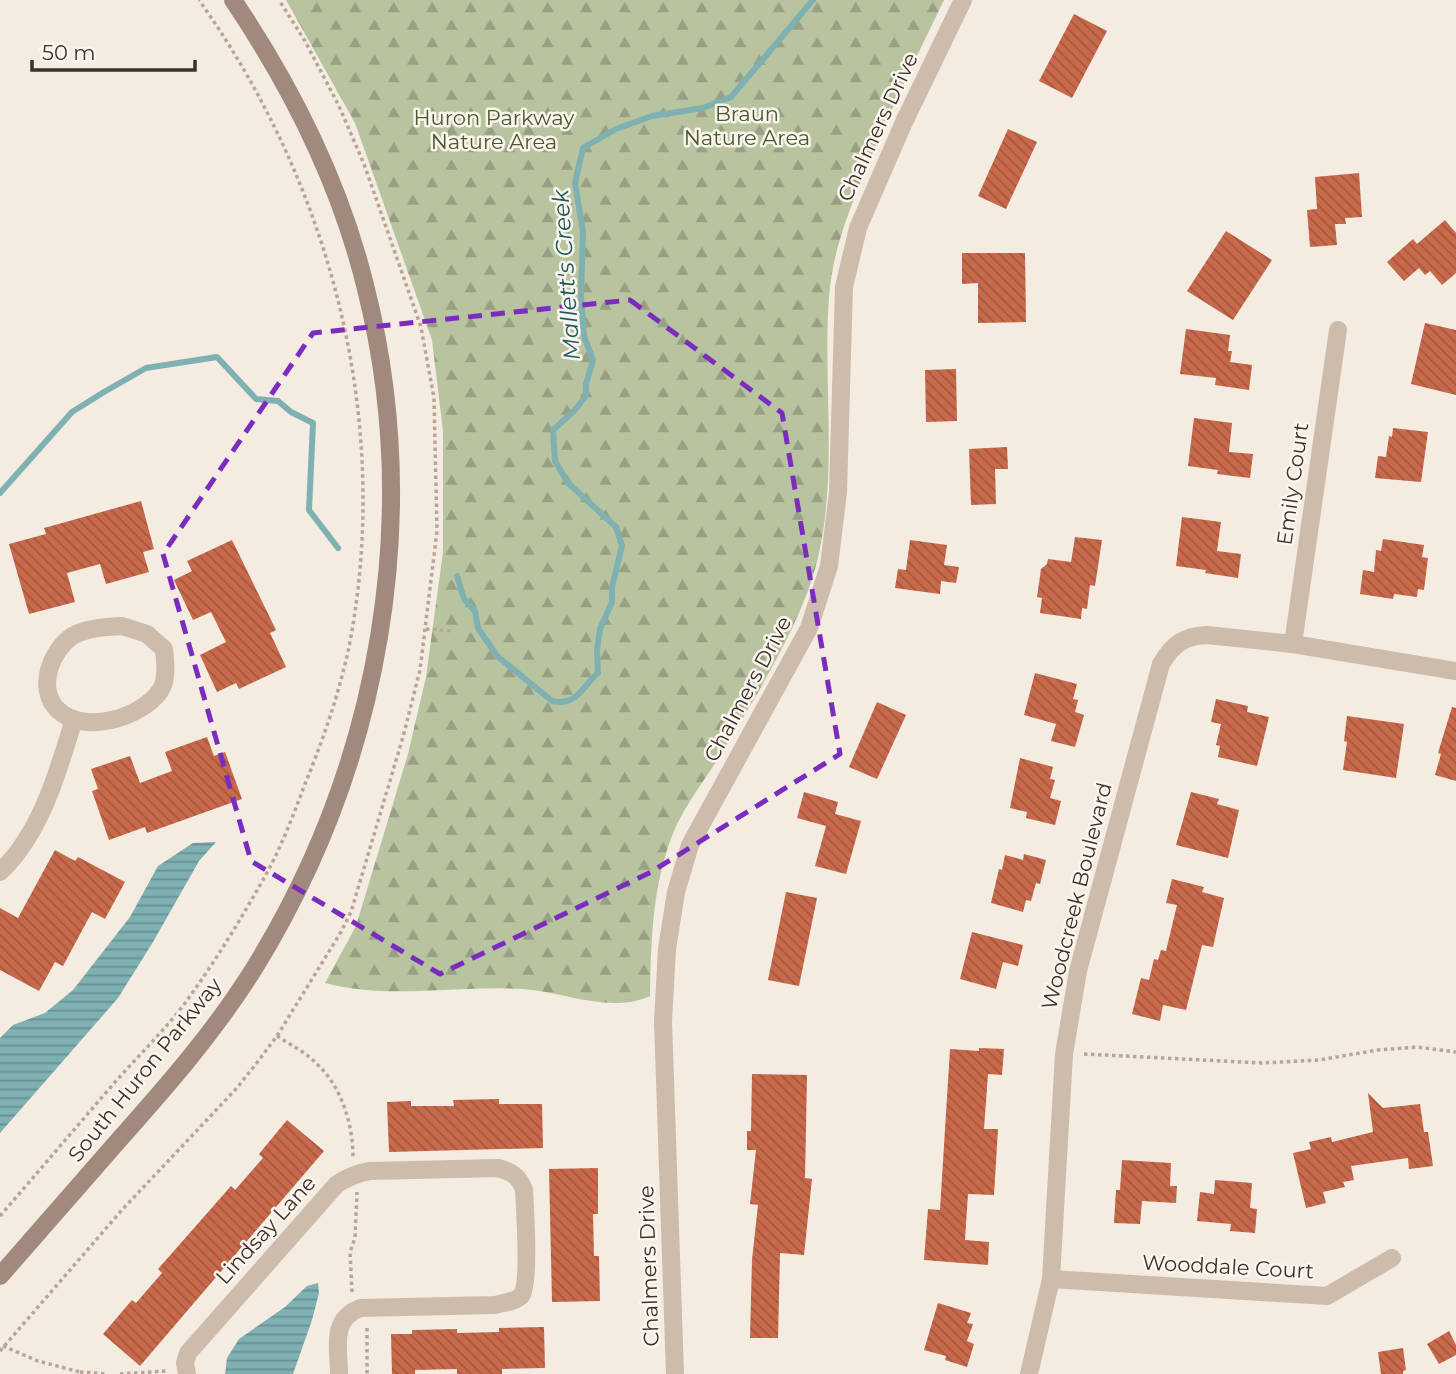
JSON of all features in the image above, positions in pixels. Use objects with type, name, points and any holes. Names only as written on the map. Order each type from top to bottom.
[{"type":"main road","name":"South Huron Parkway","points":[[0,1276],[177,1073],[217,1023],[255,967],[286,912],[339,794],[368,701],[377,654],[388,565],[391,464],[381,360],[365,283],[324,166],[277,73],[233,0]]},
{"type":"street","name":"Chalmers Drive","points":[[675,1374],[663,1021],[667,949],[676,892],[690,845],[809,628],[829,566],[838,492],[844,287],[858,228],[904,121],[963,0]]},
{"type":"street","name":"Emily Court","points":[[1293,644],[1338,330]]},
{"type":"street","points":[[122,626],[147,634],[164,649],[166,669],[161,689],[145,706],[123,716],[97,722],[74,719],[57,709],[48,692],[48,670],[57,652],[74,636],[99,628],[122,626]]},
{"type":"street","name":"Woodcreek Boulevard","points":[[1029,1374],[1051,1279],[1064,1054],[1078,971],[1161,664],[1168,652],[1179,641],[1208,635],[1293,644],[1456,671]]},
{"type":"street","points":[[0,872],[34,826],[59,768],[74,719]]},
{"type":"street","name":"Lindsay Lane","points":[[186,1372],[188,1353],[346,1178],[370,1171],[498,1168],[511,1171],[520,1180],[524,1190],[526,1272],[525,1286],[520,1296],[495,1305],[360,1308],[348,1313],[341,1321],[338,1333],[339,1374]]},
{"type":"street","name":"Wooddale Court","points":[[1051,1279],[1327,1296],[1392,1258]]},
{"type":"path","points":[[0,1216],[186,1002],[252,900],[281,844],[319,749],[349,644],[360,542],[361,460],[356,384],[341,309],[313,213],[276,130],[235,56],[199,0]]},
{"type":"path","points":[[106,1374],[80,1373],[2,1349],[121,1211],[236,1089],[277,1036],[341,932],[351,912],[403,737],[420,670],[426,629],[437,531],[437,462],[434,398],[421,327],[369,177],[339,106],[305,41],[279,0]]},
{"type":"path","points":[[426,629],[452,631]]},
{"type":"path","points":[[1064,1054],[1262,1063],[1417,1047],[1456,1052]]},
{"type":"path","points":[[120,1374],[186,1372]]},
{"type":"highlighted area","points":[[630,300],[782,413],[840,754],[651,872],[440,974],[251,861],[163,554],[313,333]]},
{"type":"green space","points":[[286,0],[944,0],[873,152],[847,219],[833,265],[827,333],[828,480],[819,553],[809,588],[791,631],[768,674],[685,810],[669,844],[656,900],[650,996],[619,1003],[523,989],[374,991],[325,983],[356,926],[408,754],[426,677],[443,552],[443,431],[432,340],[355,123]]},
{"type":"water","points":[[216,842],[199,861],[118,998],[0,1133],[0,1038],[13,1025],[45,1013],[73,990],[130,917],[158,866],[193,843]]},
{"type":"water","points":[[318,1283],[319,1293],[312,1320],[293,1374],[225,1374],[227,1358],[239,1339],[285,1307],[307,1286]]},
{"type":"building","points":[[1074,14],[1107,31],[1072,98],[1039,81]]},
{"type":"building","points":[[1008,129],[1037,142],[1006,209],[978,196]]},
{"type":"building","points":[[1359,173],[1362,217],[1345,218],[1346,224],[1335,224],[1337,245],[1310,247],[1307,210],[1317,209],[1315,177]]},
{"type":"building","points":[[1445,220],[1456,233],[1456,273],[1442,285],[1430,271],[1425,275],[1419,268],[1404,281],[1387,262],[1413,239],[1417,244]]},
{"type":"building","points":[[1226,231],[1272,260],[1233,320],[1187,291]]},
{"type":"building","points":[[962,253],[1025,253],[1026,322],[978,323],[978,283],[962,284]]},
{"type":"building","points":[[1425,323],[1456,330],[1456,395],[1411,384]]},
{"type":"building","points":[[1186,329],[1230,335],[1230,362],[1252,365],[1249,390],[1215,385],[1216,378],[1180,374]]},
{"type":"building","points":[[956,369],[957,421],[926,422],[925,370]]},
{"type":"building","points":[[1194,418],[1232,423],[1229,452],[1253,454],[1250,478],[1217,474],[1218,470],[1188,466]]},
{"type":"building","points":[[1393,428],[1428,432],[1421,482],[1375,478],[1378,456],[1386,457]]},
{"type":"building","points":[[1007,447],[1008,469],[995,469],[996,504],[971,505],[969,449]]},
{"type":"building","points":[[141,501],[154,549],[143,552],[149,572],[106,584],[100,564],[67,573],[75,602],[29,614],[9,544],[46,534],[44,528]]},
{"type":"building","points":[[1182,517],[1221,522],[1217,551],[1241,554],[1238,578],[1176,566]]},
{"type":"building","points":[[1075,537],[1102,540],[1095,586],[1090,585],[1087,609],[1082,608],[1081,619],[1040,613],[1042,598],[1037,597],[1041,569],[1048,559],[1071,562]]},
{"type":"building","points":[[1383,539],[1424,545],[1422,557],[1428,558],[1424,590],[1418,589],[1417,597],[1394,594],[1393,599],[1360,594],[1363,570],[1374,572],[1376,550],[1381,551]]},
{"type":"building","points":[[232,540],[276,630],[270,633],[286,667],[239,689],[236,683],[217,692],[200,655],[226,642],[211,612],[193,620],[174,580],[192,571],[187,561]]},
{"type":"building","points":[[910,540],[947,545],[944,565],[959,567],[956,583],[941,581],[940,594],[895,588],[898,569],[906,570]]},
{"type":"building","points":[[1035,673],[1077,684],[1073,699],[1078,700],[1075,712],[1084,715],[1075,747],[1051,741],[1056,724],[1024,715]]},
{"type":"building","points":[[1216,699],[1248,706],[1247,712],[1269,717],[1257,766],[1218,757],[1220,746],[1216,745],[1221,724],[1211,722]]},
{"type":"building","points":[[877,702],[906,715],[877,779],[849,767]]},
{"type":"building","points":[[1452,707],[1456,708],[1456,781],[1435,775],[1441,754],[1438,753]]},
{"type":"building","points":[[1347,716],[1404,724],[1396,778],[1343,770]]},
{"type":"building","points":[[207,737],[214,756],[225,752],[242,799],[147,833],[145,827],[109,840],[92,791],[98,789],[91,769],[130,756],[140,783],[172,771],[165,752]]},
{"type":"building","points":[[1020,758],[1053,767],[1050,779],[1055,780],[1050,798],[1061,801],[1055,825],[1026,818],[1027,812],[1010,808]]},
{"type":"building","points":[[804,792],[838,802],[835,814],[861,821],[846,874],[815,866],[826,826],[797,818]]},
{"type":"building","points":[[1191,792],[1219,799],[1217,804],[1239,810],[1228,858],[1176,845]]},
{"type":"building","points":[[55,850],[75,861],[78,857],[125,882],[105,919],[92,912],[63,966],[55,962],[39,991],[0,970],[0,908],[18,918]]},
{"type":"building","points":[[1024,854],[1046,860],[1040,884],[1036,883],[1031,901],[1026,900],[1023,912],[991,903],[1005,855],[1023,860]]},
{"type":"building","points":[[1172,879],[1204,887],[1202,892],[1224,898],[1213,947],[1202,945],[1186,1010],[1163,1005],[1160,1021],[1132,1014],[1141,978],[1149,980],[1154,959],[1158,960],[1161,950],[1166,951],[1177,905],[1166,903]]},
{"type":"building","points":[[786,892],[817,898],[799,986],[768,980]]},
{"type":"building","points":[[972,932],[1023,945],[1018,966],[1003,962],[996,989],[960,979]]},
{"type":"building","points":[[979,1048],[1004,1049],[1002,1075],[988,1074],[984,1129],[998,1129],[994,1195],[968,1194],[965,1240],[989,1242],[988,1265],[924,1260],[928,1209],[940,1210],[950,1049],[979,1051]]},
{"type":"building","points":[[752,1074],[807,1075],[805,1178],[812,1179],[804,1255],[780,1253],[778,1338],[750,1338],[752,1260],[758,1205],[750,1204],[756,1150],[747,1150],[747,1131],[751,1131]]},
{"type":"building","points":[[1368,1093],[1383,1108],[1420,1104],[1433,1166],[1409,1169],[1408,1158],[1351,1166],[1354,1180],[1343,1182],[1345,1187],[1323,1192],[1326,1203],[1306,1208],[1293,1153],[1311,1149],[1309,1142],[1331,1137],[1332,1142],[1373,1132]]},
{"type":"building","points":[[499,1099],[499,1104],[542,1104],[543,1148],[389,1152],[387,1102],[411,1101],[411,1106],[454,1106],[453,1100]]},
{"type":"building","points":[[287,1120],[324,1151],[140,1366],[103,1334],[132,1300],[136,1303],[162,1273],[158,1269],[231,1186],[235,1190],[263,1158],[259,1154]]},
{"type":"building","points":[[1122,1160],[1171,1163],[1170,1186],[1177,1186],[1176,1203],[1142,1201],[1140,1224],[1114,1223],[1116,1190],[1120,1190]]},
{"type":"building","points":[[598,1168],[598,1214],[593,1214],[594,1256],[599,1256],[600,1301],[552,1302],[549,1169]]},
{"type":"building","points":[[1215,1180],[1252,1183],[1250,1208],[1257,1209],[1255,1233],[1230,1231],[1231,1224],[1197,1221],[1200,1192],[1214,1194]]},
{"type":"building","points":[[938,1303],[971,1313],[967,1323],[973,1324],[967,1341],[974,1344],[967,1367],[945,1360],[946,1356],[924,1350]]},
{"type":"building","points":[[544,1327],[545,1368],[502,1369],[502,1374],[457,1374],[457,1369],[415,1370],[415,1374],[392,1374],[391,1334],[412,1334],[412,1330],[457,1329],[457,1333]]},
{"type":"building","points":[[1449,1331],[1456,1345],[1456,1355],[1439,1364],[1427,1344]]},
{"type":"building","points":[[1403,1348],[1406,1370],[1403,1374],[1381,1374],[1378,1352]]},
{"type":"waterway","name":"Mallett's Creek","points":[[457,576],[464,599],[475,611],[478,628],[497,656],[552,701],[560,702],[573,698],[598,673],[600,629],[612,602],[612,587],[622,546],[616,527],[568,483],[555,461],[553,430],[586,396],[586,384],[593,360],[584,336],[581,295],[583,232],[575,183],[583,148],[616,129],[652,116],[703,108],[731,97],[813,0]]},
{"type":"waterway","name":"Mallett's Creek","points":[[0,493],[72,412],[146,368],[217,357],[256,399],[278,401],[291,412],[313,423],[309,510],[338,548]]},
{"type":"park label","name":"Braun Nature Area","points":[[747,126]]},
{"type":"park label","name":"Huron Parkway Nature Area","points":[[494,130]]}]
